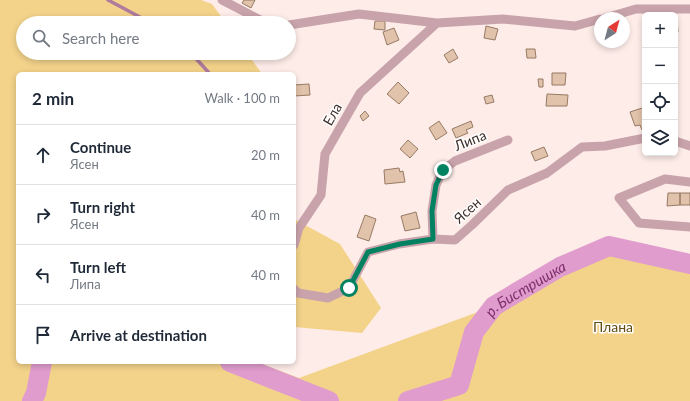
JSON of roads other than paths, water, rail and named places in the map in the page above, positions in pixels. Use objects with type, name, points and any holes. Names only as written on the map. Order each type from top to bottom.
[{"type":"street","points":[[222,0],[253,16]]},
{"type":"street","points":[[626,12],[636,9],[690,9]]},
{"type":"street","points":[[296,24],[359,14],[437,23],[503,19],[575,26],[594,21]]},
{"type":"street","name":"Ела","points":[[296,238],[299,228],[321,195],[325,154],[360,93],[437,23]]},
{"type":"street","name":"Ясен","points":[[296,291],[298,293],[328,298],[349,288],[368,252],[400,244],[433,239],[455,240],[508,190],[547,173],[582,147],[605,146],[642,139]]},
{"type":"street","name":"Липа","points":[[433,239],[432,211],[436,185],[443,170],[455,161],[508,140]]},
{"type":"street","points":[[678,142],[690,146]]},
{"type":"street","points":[[690,182],[665,179],[619,198],[639,223],[690,227]]},
{"type":"waterway","points":[[108,0],[138,16]]},
{"type":"waterway","points":[[197,60],[208,72]]},
{"type":"waterway","name":"р. Бистришка","points":[[408,401],[459,385],[474,332],[494,306],[560,267],[609,246],[690,264]]},
{"type":"waterway","name":"р. Бистришка","points":[[32,401],[36,393],[42,364]]},
{"type":"waterway","name":"р. Бистришка","points":[[235,364],[329,401]]},
{"type":"park label","name":"Плана","points":[[613,326]]}]
